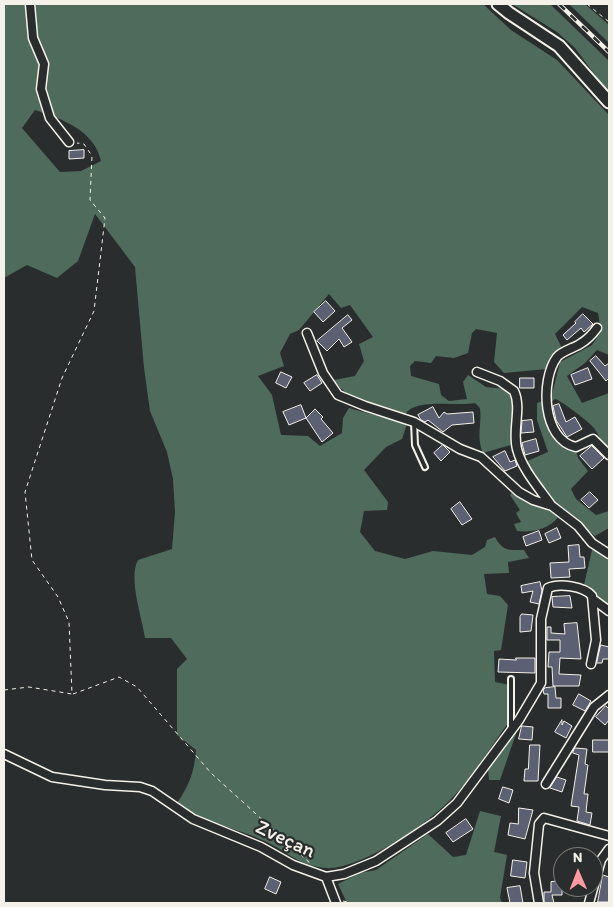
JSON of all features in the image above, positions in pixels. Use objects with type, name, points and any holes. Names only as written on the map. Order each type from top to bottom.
[{"type":"main road","points":[[498,4],[559,46],[609,102]]},
{"type":"street","points":[[30,4],[33,38],[44,64],[41,89],[50,118],[69,142]]},
{"type":"street","points":[[597,328],[588,339],[558,356],[552,368],[547,395],[547,411],[553,429],[563,442],[576,447],[593,439],[609,455]]},
{"type":"street","points":[[307,333],[323,373],[338,395],[414,422],[460,449],[481,457],[519,492],[533,500],[551,505]]},
{"type":"street","points":[[477,372],[500,381],[514,391],[517,401],[516,448],[531,478],[551,505],[578,526],[592,543],[609,554]]},
{"type":"street","name":"Zveçan","points":[[4,754],[52,777],[105,785],[140,787],[152,791],[193,819],[261,847],[293,865],[326,876],[344,874],[376,861],[438,821],[457,803],[512,730],[533,700],[541,683],[541,619],[548,588],[555,586],[576,588],[590,593],[594,600],[609,611]]},
{"type":"street","points":[[592,664],[596,640],[594,600]]},
{"type":"street","points":[[546,784],[594,707],[609,695]]},
{"type":"street","points":[[539,903],[534,873],[539,824],[544,818],[609,836]]},
{"type":"street","points":[[589,903],[601,860],[609,849]]},
{"type":"street","points":[[326,876],[336,903]]},
{"type":"lane","points":[[414,422],[415,445],[425,467]]},
{"type":"lane","points":[[511,679],[512,730]]},
{"type":"path","points":[[587,4],[609,22]]},
{"type":"path","points":[[69,142],[84,144],[92,156],[90,200],[105,218],[94,311],[62,378],[25,492],[32,560],[58,598],[69,622],[72,694]]},
{"type":"path","points":[[4,690],[29,688],[72,694],[119,677],[137,687],[211,773],[312,864]]},
{"type":"green space","points":[[4,4],[483,4],[511,30],[557,60],[609,115],[609,355],[597,350],[585,363],[567,376],[582,403],[609,393],[609,447],[602,441],[594,428],[575,412],[555,399],[550,403],[560,362],[592,345],[601,332],[598,313],[582,307],[555,334],[562,348],[553,356],[547,369],[504,373],[494,362],[497,333],[476,329],[472,333],[468,353],[454,358],[436,356],[431,363],[415,361],[410,366],[411,376],[439,384],[441,395],[449,401],[467,399],[463,382],[468,375],[486,387],[506,389],[512,394],[514,444],[483,453],[480,436],[480,408],[475,403],[426,404],[410,409],[405,415],[356,399],[340,388],[334,380],[355,376],[364,361],[359,344],[373,337],[350,305],[341,308],[329,294],[299,330],[290,334],[280,353],[284,366],[258,376],[272,395],[281,435],[308,436],[320,446],[342,433],[343,418],[349,408],[407,424],[402,439],[386,447],[364,470],[388,502],[387,510],[364,511],[360,532],[375,551],[405,559],[433,551],[472,555],[485,547],[487,540],[495,537],[504,548],[524,550],[529,558],[508,562],[509,573],[484,574],[487,594],[500,596],[508,605],[501,650],[494,651],[495,682],[510,685],[512,718],[474,771],[440,810],[409,833],[373,854],[339,867],[325,868],[306,864],[269,843],[206,820],[177,803],[191,778],[196,750],[177,735],[177,669],[187,659],[171,638],[145,638],[134,577],[138,560],[172,549],[175,512],[173,479],[167,452],[150,411],[144,368],[135,267],[95,214],[78,261],[57,278],[27,265],[4,278]],"holes":[[[35,110],[76,127],[92,141],[101,161],[81,171],[60,172],[22,128]]]},
{"type":"green space","points":[[512,4],[550,4],[609,61],[609,94],[575,48],[557,32]]},
{"type":"green space","points":[[569,4],[585,4],[609,25],[609,43]]},
{"type":"green space","points":[[543,401],[546,418],[552,431],[562,442],[576,450],[578,458],[588,471],[571,489],[576,499],[596,515],[609,511],[609,528],[595,536],[550,499],[525,462],[548,452],[537,420],[537,403]]},
{"type":"green space","points":[[512,492],[525,501],[556,512],[558,517],[550,525],[540,529],[517,531],[514,524],[521,522],[516,513],[520,510],[510,495]]},
{"type":"green space","points":[[595,549],[609,559],[609,606],[584,585],[592,550]]},
{"type":"green space","points":[[519,725],[500,780],[489,780],[488,768]]},
{"type":"green space","points":[[480,811],[501,816],[494,852],[507,855],[500,898],[502,903],[347,903],[338,884],[360,873],[376,870],[428,834],[453,857],[466,855]]},
{"type":"building","points":[[84,150],[84,158],[69,159],[69,151]]},
{"type":"building","points":[[326,301],[335,311],[323,322],[314,312]]},
{"type":"building","points":[[583,314],[593,324],[584,332],[581,328],[567,340],[563,335]]},
{"type":"building","points":[[348,315],[352,320],[342,328],[352,342],[344,347],[339,339],[327,351],[317,341]]},
{"type":"building","points":[[596,356],[605,366],[609,363],[609,378],[606,381],[590,361]]},
{"type":"building","points":[[588,368],[592,379],[575,385],[571,375]]},
{"type":"building","points":[[281,372],[292,377],[286,388],[276,383]]},
{"type":"building","points":[[317,375],[322,383],[310,391],[304,383]]},
{"type":"building","points":[[520,378],[534,378],[534,388],[520,388]]},
{"type":"building","points":[[559,404],[566,422],[575,417],[582,429],[567,437],[556,420],[553,406]]},
{"type":"building","points":[[301,405],[306,418],[289,425],[283,412]]},
{"type":"building","points":[[433,407],[439,418],[444,412],[447,414],[473,412],[474,423],[452,425],[443,432],[428,420],[425,422],[421,420],[418,415]]},
{"type":"building","points":[[315,409],[323,417],[321,419],[333,433],[322,442],[306,418]]},
{"type":"building","points":[[532,420],[534,432],[521,433],[522,421]]},
{"type":"building","points":[[536,439],[539,451],[525,455],[522,443]]},
{"type":"building","points":[[443,445],[450,452],[441,461],[434,453]]},
{"type":"building","points":[[592,446],[604,458],[592,469],[580,456]]},
{"type":"building","points":[[505,451],[510,462],[515,460],[517,466],[505,471],[493,457]]},
{"type":"building","points":[[590,492],[598,500],[589,508],[581,500]]},
{"type":"building","points":[[460,502],[472,519],[462,525],[451,509]]},
{"type":"building","points":[[557,528],[561,538],[549,543],[545,534]]},
{"type":"building","points":[[539,531],[542,540],[526,546],[523,537]]},
{"type":"building","points":[[579,545],[580,557],[584,557],[585,568],[569,569],[570,577],[551,578],[550,563],[569,562],[568,546]]},
{"type":"building","points":[[540,582],[542,591],[539,604],[530,602],[533,591],[522,593],[521,586]]},
{"type":"building","points":[[570,596],[572,608],[553,607],[552,597]]},
{"type":"building","points":[[522,614],[533,615],[531,631],[520,632],[520,617]]},
{"type":"building","points":[[577,623],[581,659],[560,658],[559,674],[581,675],[579,686],[553,686],[552,667],[548,667],[549,652],[560,652],[560,640],[547,640],[547,627],[551,627],[551,633],[565,634],[564,624]]},
{"type":"building","points":[[601,645],[609,647],[609,659],[603,659],[602,663],[597,663]]},
{"type":"building","points":[[516,658],[535,658],[535,673],[498,672],[499,659],[516,660]]},
{"type":"building","points":[[555,687],[556,698],[561,698],[561,708],[548,708],[548,694],[544,694],[543,690]]},
{"type":"building","points":[[579,694],[591,701],[585,711],[573,705]]},
{"type":"building","points":[[606,706],[609,709],[609,720],[605,725],[596,717]]},
{"type":"building","points":[[562,720],[562,725],[564,721],[572,726],[566,738],[555,732]]},
{"type":"building","points":[[522,726],[533,727],[532,740],[519,739]]},
{"type":"building","points":[[593,740],[609,740],[609,752],[593,752]]},
{"type":"building","points":[[530,745],[540,745],[538,781],[524,781],[525,769],[528,769]]},
{"type":"building","points":[[575,748],[587,749],[585,764],[588,765],[584,794],[588,794],[586,812],[592,813],[590,825],[577,821],[579,807],[571,806],[579,755],[573,753]]},
{"type":"building","points":[[557,777],[566,780],[562,792],[550,788]]},
{"type":"building","points":[[503,787],[513,790],[509,803],[499,799]]},
{"type":"building","points":[[519,808],[533,810],[525,839],[508,835],[510,823],[518,824]]},
{"type":"building","points":[[466,819],[473,829],[453,842],[446,833]]},
{"type":"building","points":[[513,860],[527,862],[525,878],[511,876]]},
{"type":"building","points":[[603,875],[609,877],[609,902],[598,902],[599,897],[603,897]]},
{"type":"building","points":[[270,877],[281,882],[276,894],[265,889]]},
{"type":"building","points":[[551,882],[553,882],[552,895],[554,903],[544,903],[544,892],[551,892]]},
{"type":"building","points":[[520,886],[523,903],[510,903],[507,888]]},
{"type":"railway","points":[[559,4],[609,52]]}]
